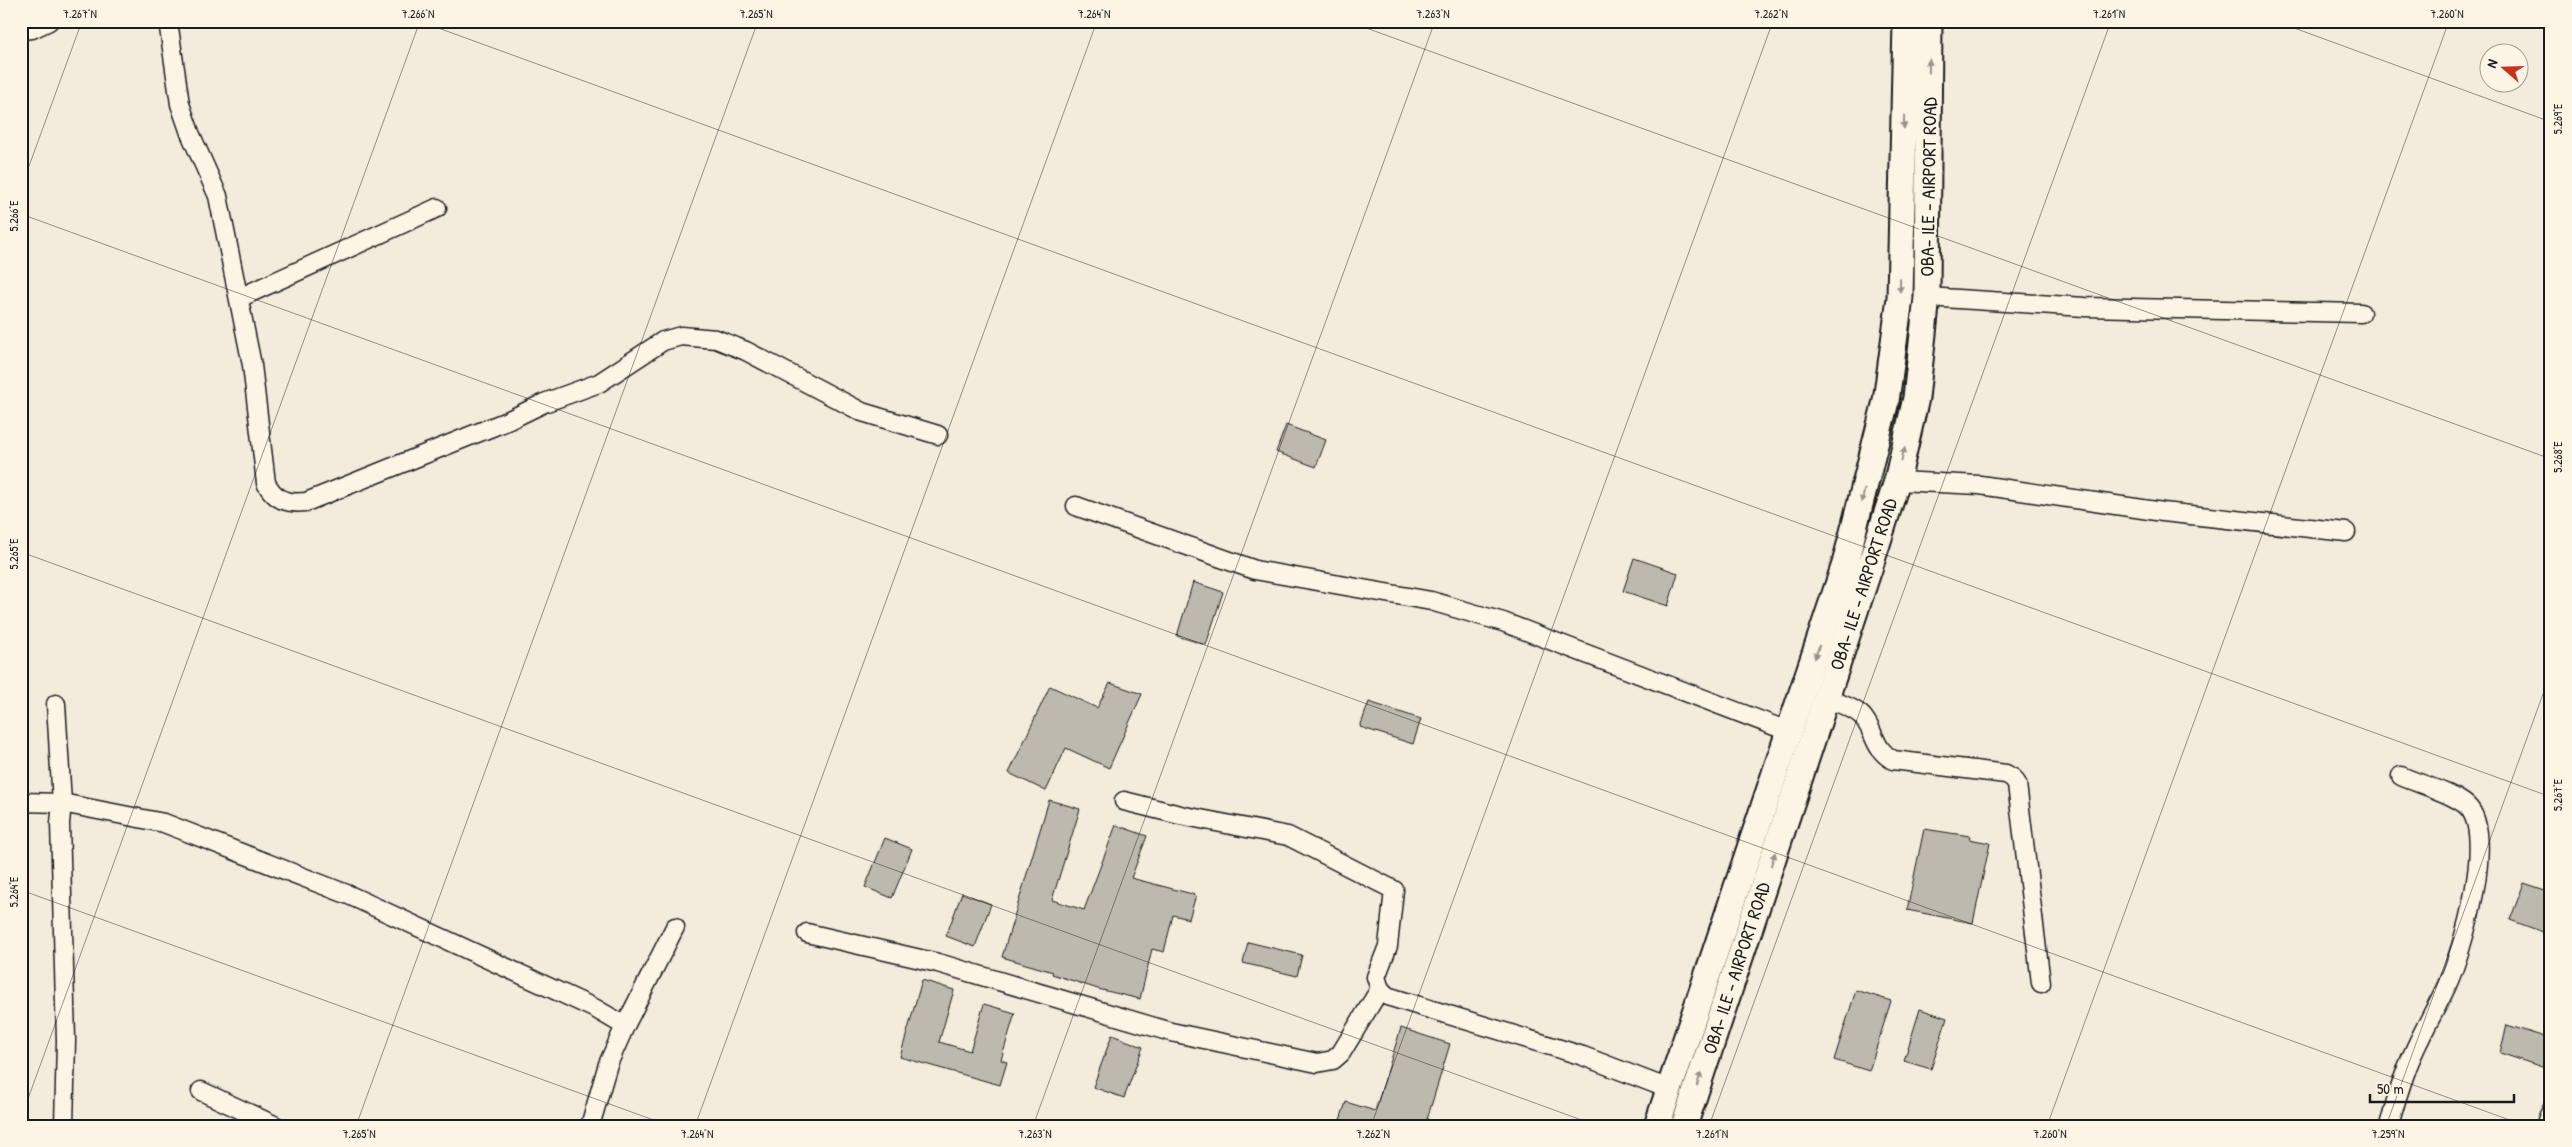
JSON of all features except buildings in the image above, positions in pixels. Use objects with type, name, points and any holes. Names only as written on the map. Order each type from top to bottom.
[{"type":"main road","name":"OBA- ILE - AIRPORT ROAD","points":[[1657,1126],[1845,564],[1886,401],[1900,298],[1906,21]]},
{"type":"main road","name":"OBA- ILE - AIRPORT ROAD","points":[[1684,1126],[1897,481],[1916,398],[1926,297],[1929,21]]},
{"type":"street","points":[[21,30],[49,21]]},
{"type":"street","points":[[168,21],[180,104],[190,133],[218,196],[252,365],[266,483],[271,493],[281,501],[306,502],[507,421],[544,403],[589,388],[663,341],[681,336],[703,336],[724,342],[746,351],[862,412],[938,435]]},
{"type":"street","points":[[239,298],[437,208]]},
{"type":"street","points":[[1926,297],[2085,307],[2361,313]]},
{"type":"street","points":[[1897,481],[1980,485],[2163,512],[2346,532]]},
{"type":"street","points":[[1076,506],[1255,570],[1431,601],[1504,622],[1790,732]]},
{"type":"street","points":[[1826,698],[1860,715],[1871,729],[1877,746],[1883,754],[1893,760],[2006,774],[2013,778],[2017,784],[2041,983]]},
{"type":"street","points":[[56,704],[62,803],[60,822],[66,1040],[64,1126]]},
{"type":"street","points":[[2389,1126],[2408,1066],[2448,984],[2457,958],[2478,868],[2480,848],[2475,822],[2467,806],[2401,776]]},
{"type":"street","points":[[1124,801],[1180,815],[1288,836],[1394,890],[1388,946],[1376,976],[1380,989],[1387,996],[1583,1056],[1669,1089]]},
{"type":"street","points":[[21,802],[62,803],[164,823],[349,894],[596,1009],[625,1026]]},
{"type":"street","points":[[590,1126],[608,1064],[675,927]]},
{"type":"street","points":[[807,933],[938,963],[1171,1032],[1317,1064],[1333,1060],[1341,1053],[1380,989]]},
{"type":"street","points":[[201,1091],[276,1126]]},
{"type":"street","points":[[2545,1126],[2551,1110]]}]
